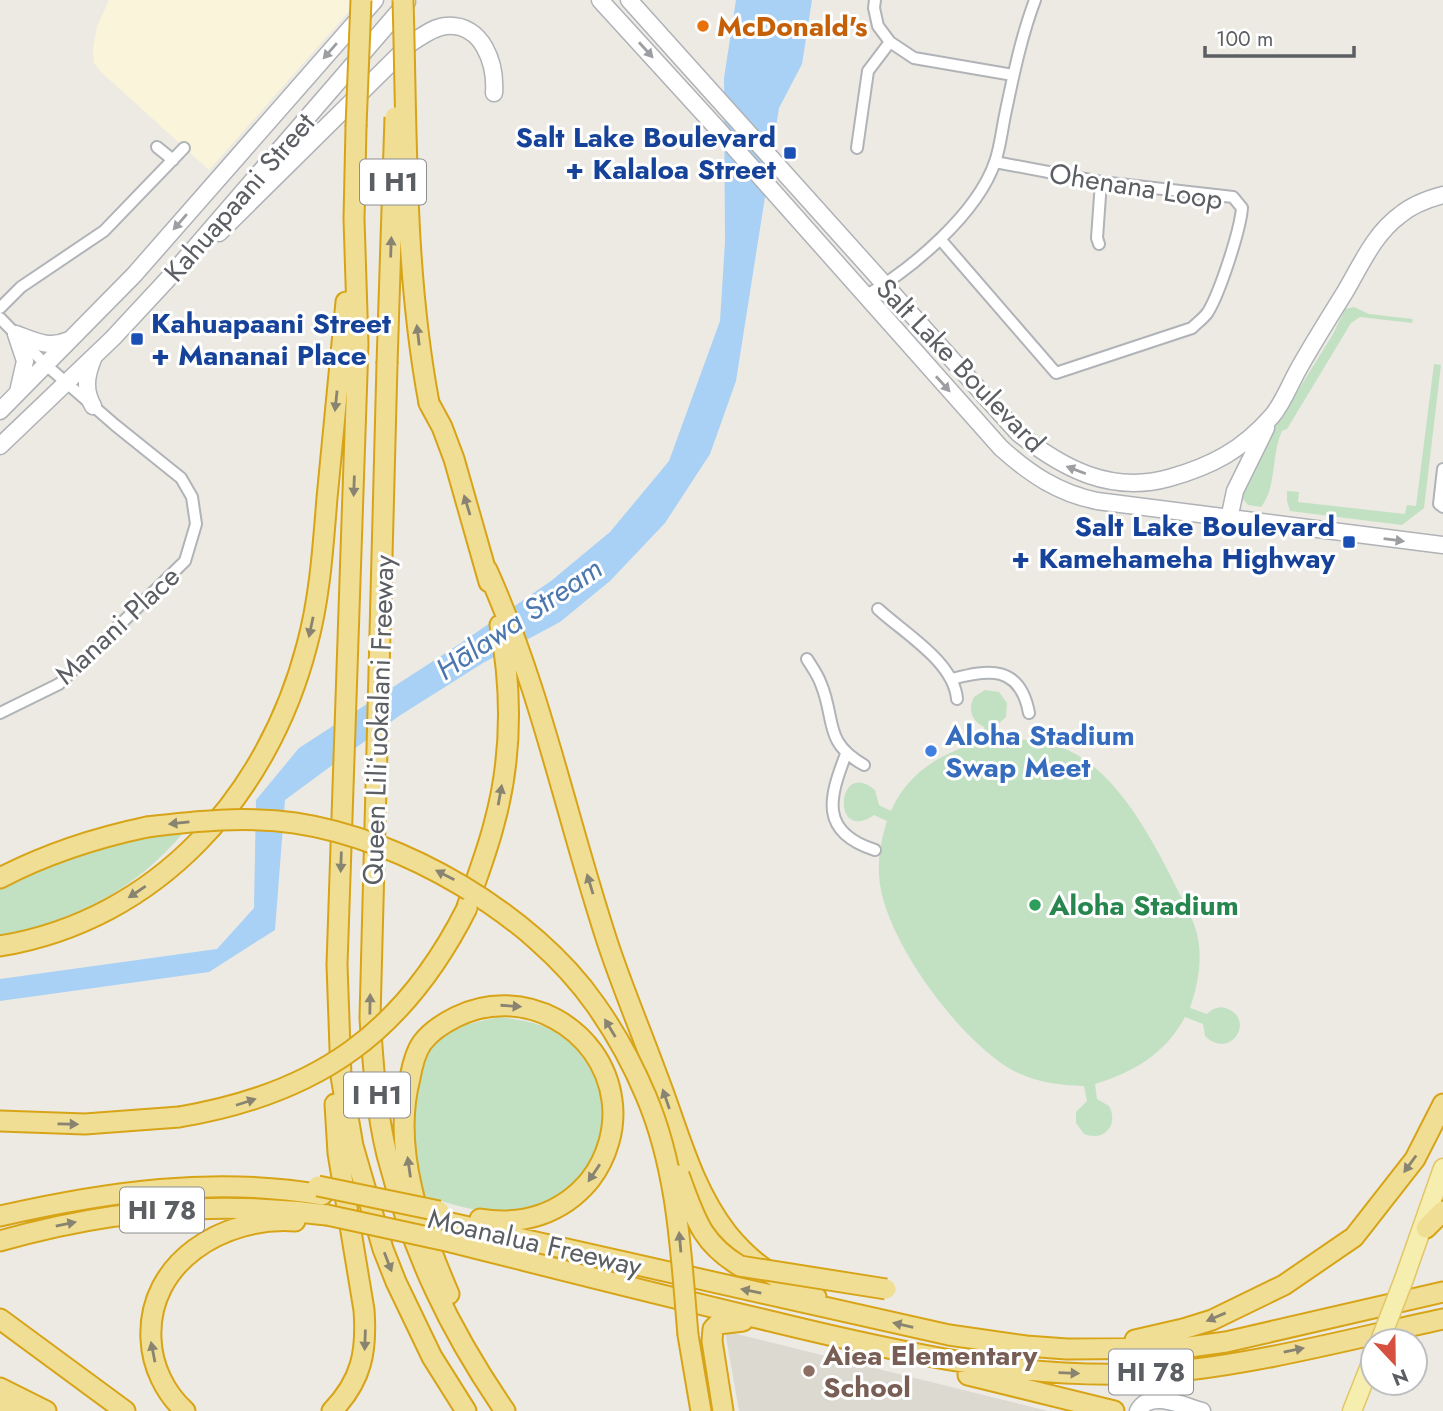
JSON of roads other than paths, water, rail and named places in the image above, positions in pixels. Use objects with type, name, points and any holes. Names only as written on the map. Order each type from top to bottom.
[{"type":"highway","name":"Queen Liliʻuokalani Freeway","points":[[361,0],[350,339],[348,708],[337,1004],[341,1076],[345,1107],[362,1182],[383,1249],[432,1357],[466,1411]]},
{"type":"highway","name":"Queen Liliʻuokalani Freeway","points":[[401,0],[376,751],[370,1018],[374,1084],[387,1154],[416,1249],[471,1361],[506,1411]]},
{"type":"highway","points":[[401,0],[412,284],[429,402],[454,459],[514,664],[608,945],[690,1170],[705,1200],[727,1232],[754,1263],[801,1291],[866,1316]]},
{"type":"highway","points":[[0,946],[74,926],[111,908],[158,878],[207,833],[236,798],[269,745],[301,667],[314,613],[350,339]]},
{"type":"highway","points":[[0,1121],[85,1124],[180,1117],[222,1110],[263,1097],[325,1069],[385,1024],[430,971],[467,908],[495,823],[509,738],[509,690],[514,664]]},
{"type":"highway","points":[[0,877],[76,844],[147,827],[227,818],[294,823],[344,833],[413,859],[455,880],[516,922],[555,958],[595,1003],[625,1052],[647,1098],[694,1215],[705,1236],[720,1254],[740,1266],[886,1289]]},
{"type":"highway","points":[[332,1411],[357,1377],[365,1350],[366,1333],[336,1128],[337,1004]]},
{"type":"highway","points":[[0,1216],[128,1191],[298,1184],[320,1191],[440,1216],[504,1222],[532,1218],[566,1202],[593,1176],[605,1154],[612,1129],[611,1092],[603,1068],[590,1046],[561,1021],[525,1007],[499,1006],[474,1010],[451,1020],[421,1045],[405,1098],[404,1132],[412,1188],[441,1274],[506,1411]]},
{"type":"highway","points":[[647,1098],[666,1158],[678,1219],[688,1335],[701,1411]]},
{"type":"highway","points":[[1067,1349],[1152,1337],[1182,1329],[1212,1320],[1284,1285],[1354,1237],[1415,1159],[1443,1104]]},
{"type":"highway","name":"HI 78","points":[[0,1241],[97,1218],[168,1209],[262,1208],[329,1220]]},
{"type":"highway","points":[[1426,1228],[1443,1210]]},
{"type":"highway","name":"Moanalua Freeway","points":[[440,1216],[949,1335],[1067,1349]]},
{"type":"highway","points":[[185,1411],[173,1398],[160,1376],[151,1346],[152,1316],[156,1299],[175,1267],[202,1242],[239,1227],[285,1220],[329,1220]]},
{"type":"highway","name":"Moanalua Freeway","points":[[329,1220],[575,1274],[856,1342]]},
{"type":"highway","points":[[1411,1300],[1443,1286]]},
{"type":"highway","name":"HI 78","points":[[1067,1349],[1182,1348],[1226,1342],[1443,1292]]},
{"type":"highway","points":[[0,1319],[125,1411]]},
{"type":"highway","name":"HI 78","points":[[856,1342],[990,1367],[1073,1373],[1166,1372],[1222,1366],[1443,1319]]},
{"type":"highway","points":[[723,1411],[712,1341],[713,1329],[723,1323],[762,1320]]},
{"type":"highway","points":[[856,1342],[937,1367],[1114,1411]]},
{"type":"highway","points":[[0,1388],[46,1411]]},
{"type":"highway","points":[[0,1403],[17,1411]]},
{"type":"main road","name":"Kahuapaani Street","points":[[0,411],[134,275],[375,0]]},
{"type":"main road","name":"Kahuapaani Street","points":[[0,446],[95,355],[166,281],[409,0]]},
{"type":"main road","name":"Salt Lake Boulevard","points":[[600,0],[1001,448],[1027,471],[1076,497],[1097,501],[1443,545]]},
{"type":"main road","name":"Salt Lake Boulevard","points":[[629,0],[1018,433],[1045,455],[1073,470],[1119,482],[1142,484],[1200,470],[1228,455],[1273,415],[1380,233],[1400,214],[1443,195]]},
{"type":"main road","points":[[166,281],[241,214],[411,43],[429,32],[444,26],[456,27],[469,31],[480,40],[493,66],[494,93]]},
{"type":"main road","points":[[16,334],[45,345],[69,340]]},
{"type":"main road","points":[[16,334],[25,361],[17,394]]},
{"type":"main road","points":[[93,406],[86,391],[88,370],[95,355]]},
{"type":"main road","points":[[1229,519],[1242,474],[1273,415]]},
{"type":"main road","points":[[1385,1327],[1443,1168]]},
{"type":"main road","points":[[1404,1279],[1443,1188]]},
{"type":"main road","points":[[1138,1411],[1142,1404],[1154,1399],[1202,1411]]},
{"type":"street","points":[[875,0],[878,26],[890,42],[914,58],[1013,75]]},
{"type":"street","points":[[865,296],[884,285],[940,239],[975,202],[995,162],[1013,75],[1035,0]]},
{"type":"street","points":[[857,148],[868,71],[875,58],[890,42]]},
{"type":"street","points":[[157,147],[173,160]]},
{"type":"street","points":[[0,308],[30,281],[104,231],[184,148]]},
{"type":"street","name":"Ohenana Loop","points":[[940,239],[1056,373],[1192,328],[1207,315],[1241,221],[1242,208],[1233,197],[1101,183],[995,162]]},
{"type":"street","points":[[1099,244],[1097,238],[1101,183]]},
{"type":"street","name":"Manani Place","points":[[0,318],[46,365],[181,478],[192,497],[195,524],[185,561],[59,684],[0,713]]},
{"type":"street","points":[[1443,469],[1439,504],[1443,507]]},
{"type":"street","points":[[878,609],[924,647],[952,679],[957,699]]},
{"type":"street","points":[[807,659],[822,685],[834,736],[846,754],[864,765]]},
{"type":"street","points":[[952,679],[981,671],[995,671],[1010,678],[1020,690],[1029,713]]},
{"type":"street","points":[[846,754],[836,780],[831,808],[842,831],[860,845],[875,850]]},
{"type":"water","name":"Hālawa Stream","points":[[736,0],[812,0],[802,64],[779,108],[736,381],[710,454],[665,523],[610,581],[560,622],[483,663],[399,716],[285,800],[275,930],[209,972],[0,1001],[0,979],[217,949],[254,908],[256,800],[299,748],[551,581],[610,532],[669,461],[720,321],[725,242],[724,78]]},
{"type":"place","name":"McDonald's","points":[[703,26]]},
{"type":"place","name":"Salt Lake Boulevard + Kalaloa Street","points":[[790,153]]},
{"type":"place","name":"Kahuapaani Street + Mananai Place","points":[[137,339]]},
{"type":"place","name":"Salt Lake Boulevard + Kamehameha Highway","points":[[1349,542]]},
{"type":"place","name":"Aloha Stadium Swap Meet","points":[[931,751]]},
{"type":"place","name":"Aloha Stadium","points":[[1035,905]]},
{"type":"place","name":"Aiea Elementary School","points":[[809,1371]]}]
